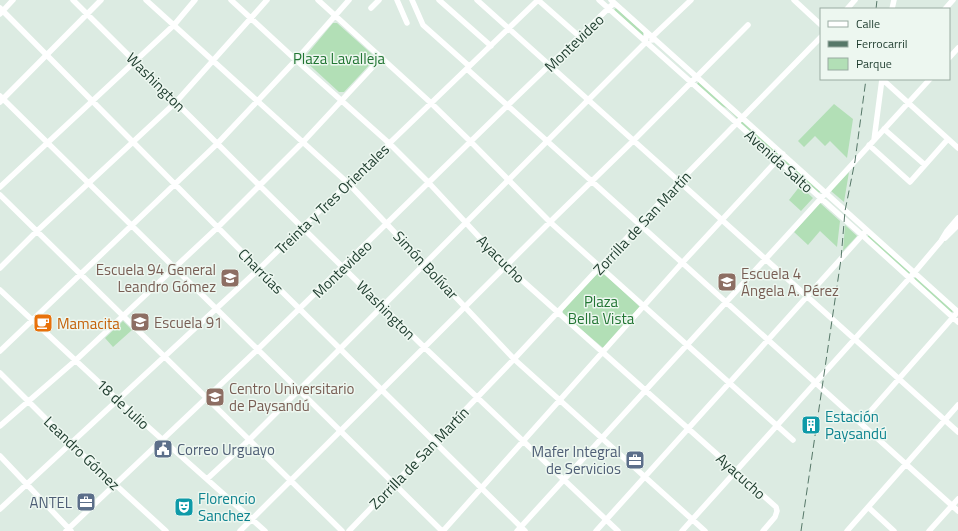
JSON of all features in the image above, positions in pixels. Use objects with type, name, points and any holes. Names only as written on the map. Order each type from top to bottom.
[{"type":"street","points":[[1,11],[13,0]]},
{"type":"street","name":"Washington","points":[[73,0],[424,347],[618,531]]},
{"type":"street","points":[[101,0],[1,99],[442,531],[482,489],[682,263],[783,154]]},
{"type":"street","name":"Simón Bolívar","points":[[146,0],[349,184],[514,359],[705,531]]},
{"type":"street","points":[[0,187],[174,25],[195,0]]},
{"type":"street","name":"Ayacucho","points":[[231,0],[390,144],[429,183],[506,266],[776,508],[777,511],[775,517],[763,531]]},
{"type":"street","points":[[0,268],[37,231],[176,102],[267,0]]},
{"type":"street","points":[[318,0],[431,103],[550,222],[793,440]]},
{"type":"street","points":[[0,351],[217,144],[296,60],[349,0]]},
{"type":"street","points":[[372,8],[379,0]]},
{"type":"street","points":[[397,0],[407,23]]},
{"type":"street","points":[[412,0],[423,25],[507,106],[958,511]]},
{"type":"street","points":[[439,0],[491,46]]},
{"type":"street","points":[[477,0],[958,432]]},
{"type":"street","points":[[538,0],[580,37]]},
{"type":"street","name":"Treinta y Tres Orientales","points":[[0,509],[165,357],[349,184],[538,0]]},
{"type":"street","name":"Avenida Salto","points":[[599,0],[820,198],[914,273],[958,312]]},
{"type":"street","points":[[650,47],[652,38],[691,0]]},
{"type":"street","points":[[794,0],[820,24]]},
{"type":"street","points":[[848,8],[855,0]]},
{"type":"street","points":[[946,8],[953,0]]},
{"type":"street","name":"Avenida Salto","points":[[612,2],[783,154],[825,193],[909,278],[958,322]]},
{"type":"street","name":"Montevideo","points":[[69,530],[388,224],[507,106],[609,9],[612,2]]},
{"type":"street","name":"Charrúas","points":[[1,11],[217,228],[435,442],[521,530]]},
{"type":"street","points":[[240,531],[748,25]]},
{"type":"street","points":[[207,478],[249,440],[646,43],[647,33]]},
{"type":"street","name":"Zorrilla de San Martín","points":[[349,531],[393,483],[435,442],[514,359],[679,182],[820,38]]},
{"type":"street","points":[[950,57],[958,48]]},
{"type":"street","points":[[0,426],[76,360],[217,228],[303,142],[382,57]]},
{"type":"street","points":[[669,63],[675,57]]},
{"type":"street","points":[[874,140],[882,80]]},
{"type":"street","points":[[883,80],[958,148]]},
{"type":"street","points":[[521,530],[645,390],[929,80]]},
{"type":"street","points":[[884,129],[924,165]]},
{"type":"street","points":[[869,145],[910,182],[948,139]]},
{"type":"street","points":[[0,195],[342,531]]},
{"type":"street","points":[[682,531],[855,340],[914,273],[958,218]]},
{"type":"street","points":[[941,241],[958,225]]},
{"type":"street","points":[[596,531],[864,233]]},
{"type":"street","name":"18 de Julio","points":[[0,290],[163,441],[207,478],[265,531]]},
{"type":"street","points":[[860,423],[958,312]]},
{"type":"street","name":"Leandro Gómez","points":[[0,373],[71,444],[166,531]]},
{"type":"street","points":[[847,531],[958,406]]},
{"type":"street","points":[[0,456],[69,530]]},
{"type":"street","points":[[929,531],[958,499]]},
{"type":"street","points":[[868,507],[894,531]]},
{"type":"street","points":[[154,531],[160,526]]},
{"type":"green space","points":[[616,8],[643,32],[643,36],[614,10]]},
{"type":"green space","name":"Plaza Lavalleja","points":[[333,23],[337,23],[374,56],[374,60],[344,92],[339,92],[303,59]]},
{"type":"green space","points":[[699,81],[740,117],[738,119],[728,109],[722,106],[697,84]]},
{"type":"green space","points":[[834,104],[853,119],[847,158],[830,141],[825,146],[815,136],[804,147],[798,141]]},
{"type":"green space","points":[[743,120],[779,153],[776,156],[740,123]]},
{"type":"green space","points":[[785,159],[821,191],[819,193],[783,161]]},
{"type":"green space","points":[[849,172],[844,202],[831,191]]},
{"type":"green space","points":[[800,186],[813,198],[801,211],[789,200]]},
{"type":"green space","points":[[820,203],[840,221],[837,247],[820,231],[808,245],[794,232]]},
{"type":"green space","points":[[845,225],[857,236],[843,251]]},
{"type":"green space","points":[[869,235],[910,272],[909,274],[867,237]]},
{"type":"green space","name":"Plaza Bella Vista","points":[[599,272],[602,272],[639,306],[639,308],[604,348],[563,314],[563,310]]},
{"type":"green space","points":[[916,277],[953,311],[951,313],[914,279]]},
{"type":"green space","points":[[123,321],[132,330],[113,347],[105,338]]},
{"type":"railway","points":[[876,8],[877,0]]},
{"type":"railway","points":[[801,531],[841,259],[845,211],[855,161],[866,80]]},
{"type":"place","name":"Escuela 94 General Leandro Gómez","points":[[230,278]]},
{"type":"place","name":"Escuela 4 Ángela A. Pérez","points":[[727,282]]},
{"type":"place","name":"Escuela 91","points":[[140,322]]},
{"type":"place","name":"Mamacita","points":[[43,323]]},
{"type":"place","name":"Centro Universitario de Paysandú","points":[[215,397]]},
{"type":"place","name":"Estación Paysandú","points":[[811,425]]},
{"type":"place","name":"Correo Urguayo","points":[[163,449]]},
{"type":"place","name":"Mafer Integral de Servicios","points":[[635,460]]},
{"type":"place","name":"ANTEL","points":[[86,502]]},
{"type":"place","name":"Florencio Sanchez","points":[[184,507]]}]
